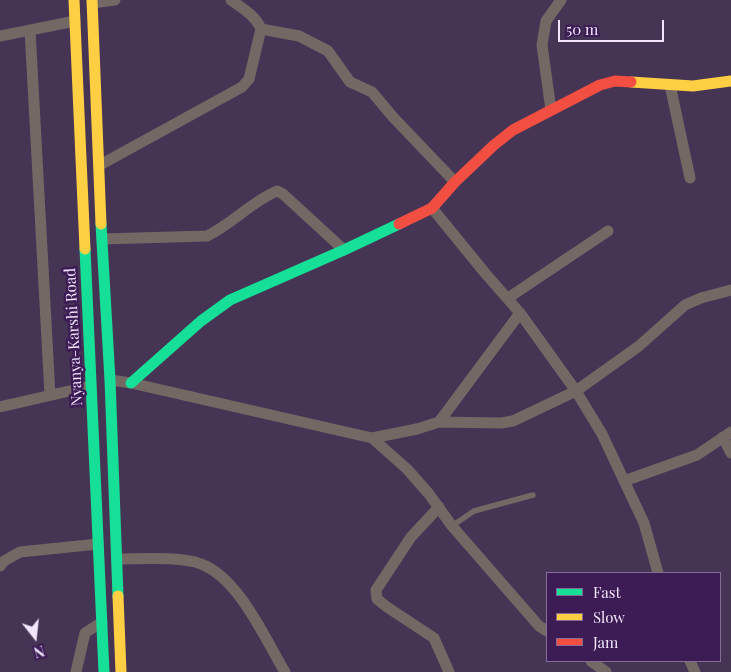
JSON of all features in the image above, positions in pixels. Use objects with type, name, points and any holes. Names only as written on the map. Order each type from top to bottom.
[{"type":"main road","name":"Nyanya-Karshi Road","points":[[74,0],[104,672]]},
{"type":"main road","points":[[92,2],[110,380],[121,672]]},
{"type":"main road","points":[[131,383],[201,321],[230,300],[344,250],[432,208],[455,182],[494,145],[513,130],[600,84],[615,81],[693,86],[731,81]]},
{"type":"street","points":[[92,2],[115,0]]},
{"type":"street","points":[[100,165],[242,88],[249,79],[261,29],[254,17],[231,0]]},
{"type":"street","points":[[551,110],[542,45],[546,21],[561,0]]},
{"type":"street","points":[[0,36],[75,21]]},
{"type":"street","points":[[261,29],[299,36],[328,51],[350,82],[372,92],[393,117],[455,182]]},
{"type":"street","points":[[30,30],[50,395]]},
{"type":"street","points":[[670,85],[690,178]]},
{"type":"street","points":[[102,239],[206,236],[265,196],[277,191],[283,194],[344,250]]},
{"type":"street","points":[[432,208],[520,313],[576,391],[602,434],[644,523],[658,572]]},
{"type":"street","points":[[508,298],[608,232]]},
{"type":"street","points":[[110,380],[131,383],[372,438],[417,429],[439,422],[501,423],[513,421],[576,391],[639,346],[685,305],[701,298],[731,290]]},
{"type":"street","points":[[439,422],[520,313]]},
{"type":"street","points":[[0,407],[91,386]]},
{"type":"street","points":[[624,481],[697,455],[727,434],[731,453]]},
{"type":"street","points":[[372,438],[407,469],[439,507],[452,526],[539,626],[546,630]]},
{"type":"street","points":[[439,507],[411,538],[376,590],[377,599],[434,638],[449,672]]},
{"type":"street","points":[[0,566],[4,561],[20,552],[98,544]]},
{"type":"street","points":[[117,559],[174,560],[201,564],[220,576],[231,584],[243,600],[285,672]]},
{"type":"street","points":[[76,672],[85,633],[102,622]]},
{"type":"street","points":[[592,662],[606,672]]},
{"type":"lane","points":[[452,526],[474,511],[533,495]]},
{"type":"traffic: fast","points":[[101,224],[110,380],[118,596]]},
{"type":"traffic: fast","points":[[131,383],[201,321],[230,300],[399,224]]},
{"type":"traffic: fast","points":[[85,249],[104,672]]},
{"type":"traffic: slow","points":[[74,0],[85,249]]},
{"type":"traffic: slow","points":[[92,0],[101,224]]},
{"type":"traffic: slow","points":[[631,82],[693,86],[731,81]]},
{"type":"traffic: slow","points":[[118,596],[121,672]]},
{"type":"traffic: jam","points":[[399,224],[432,208],[455,182],[494,145],[513,130],[600,85],[615,81],[631,82]]}]
